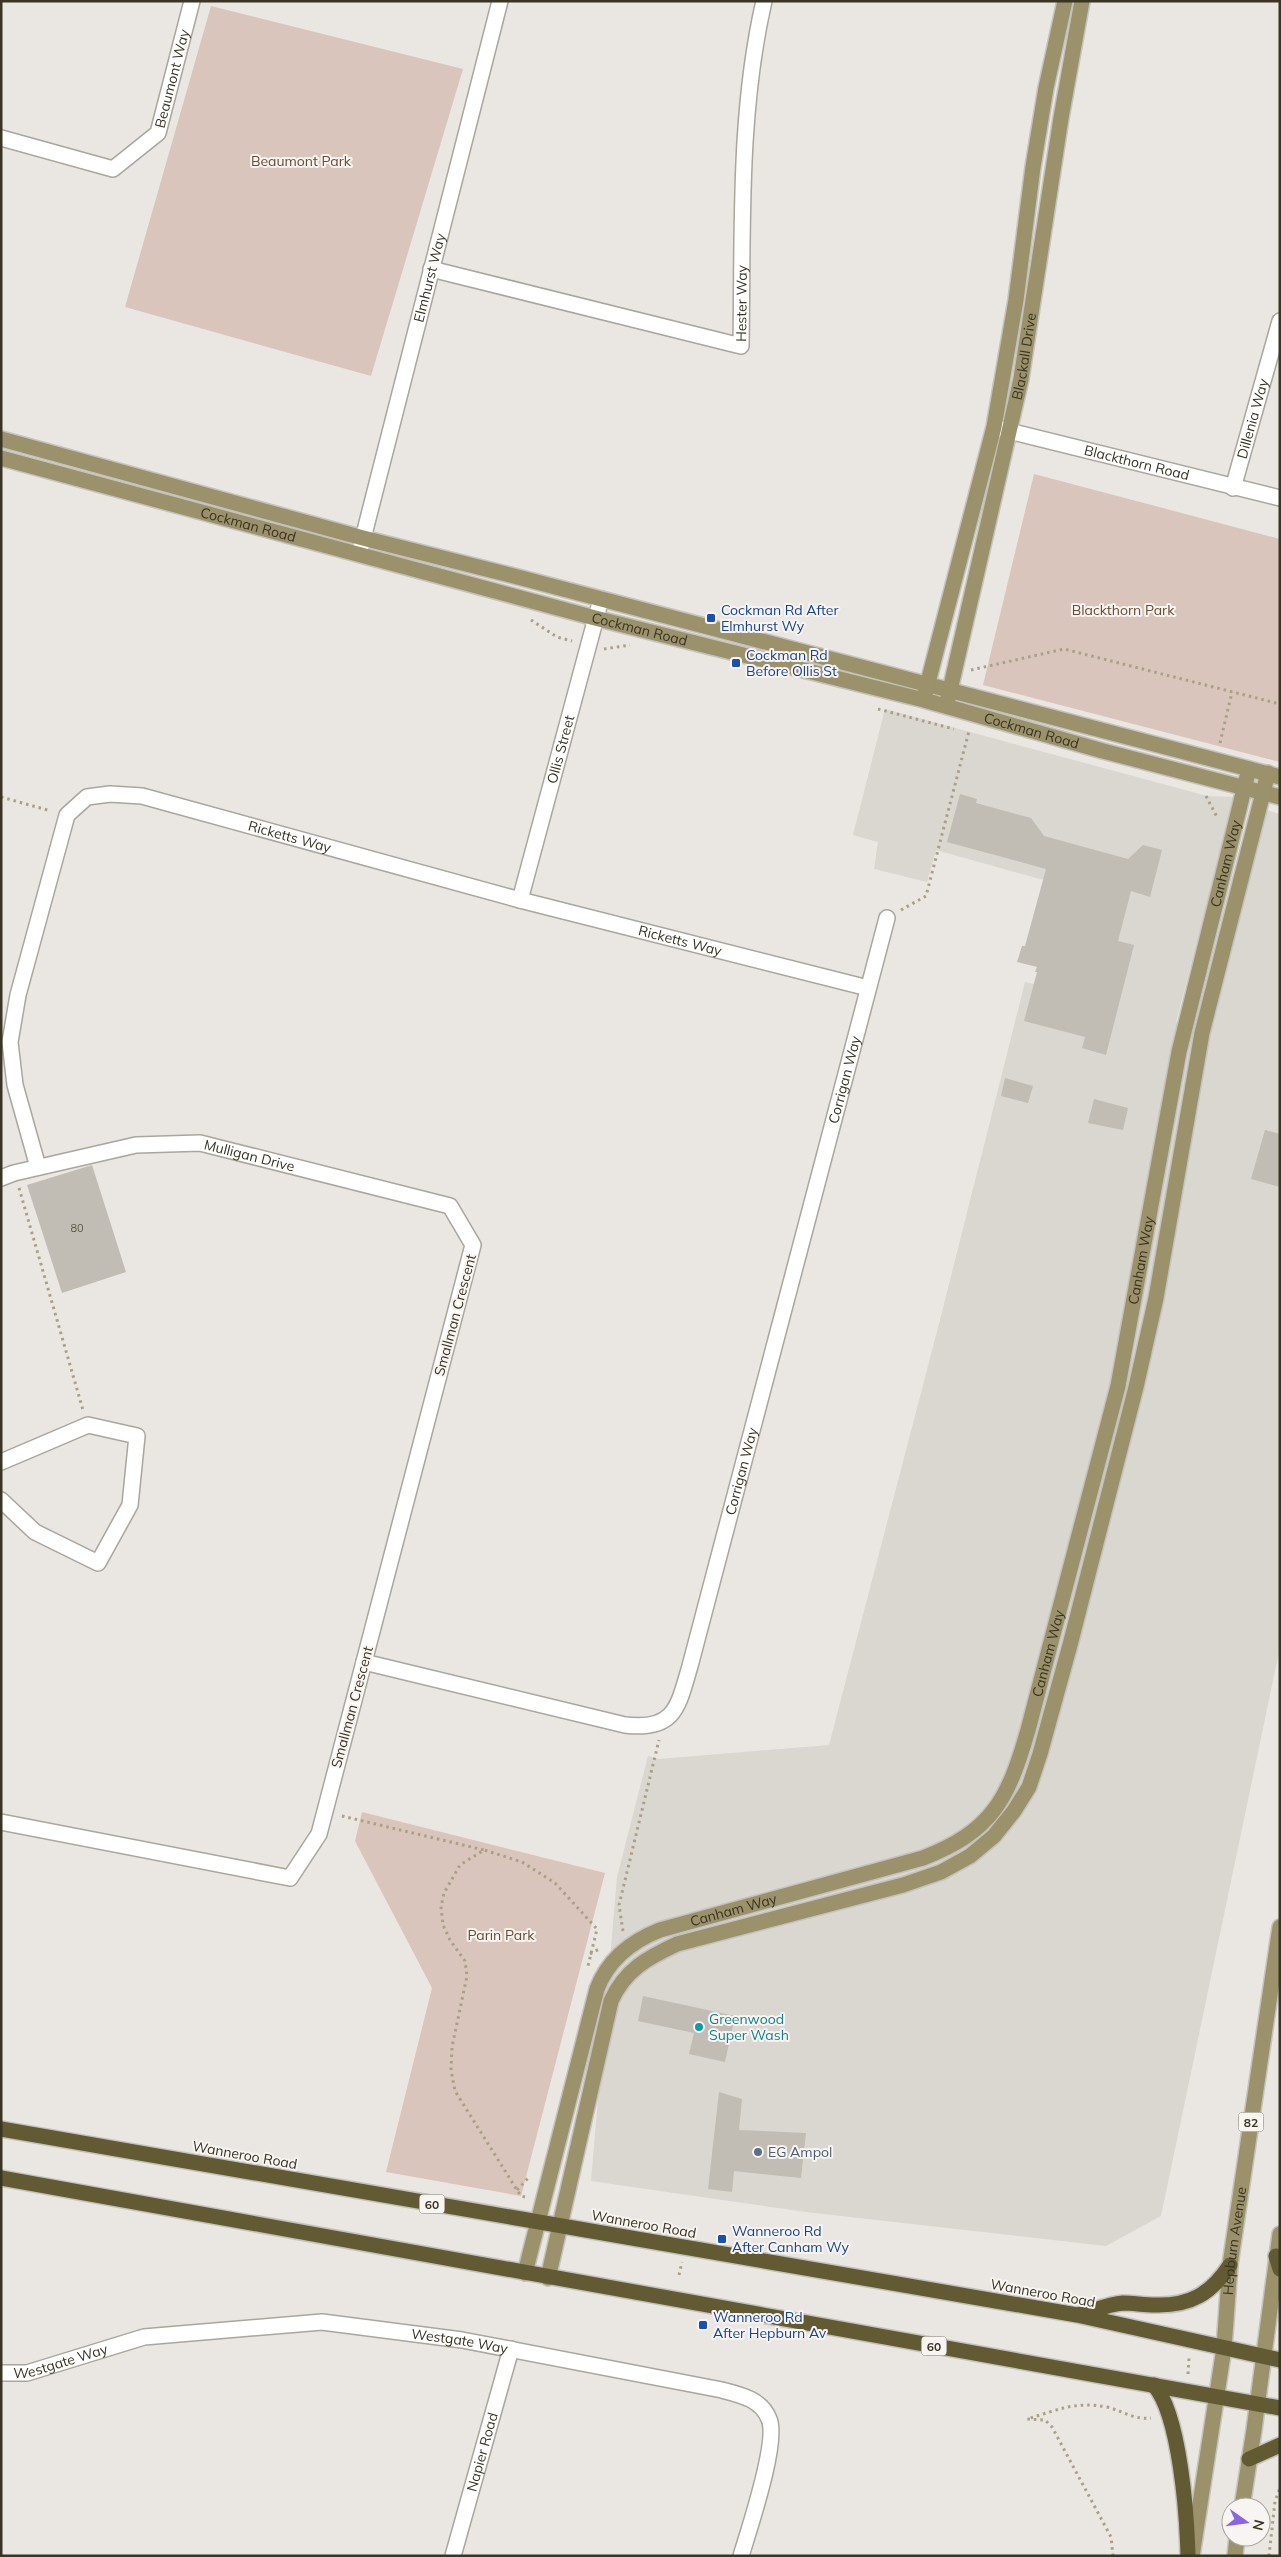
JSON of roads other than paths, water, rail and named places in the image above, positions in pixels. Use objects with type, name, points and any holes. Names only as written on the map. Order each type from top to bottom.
[{"type":"highway","name":"Wanneroo Road","points":[[1,2129],[1078,2315],[1280,2360]]},
{"type":"highway","name":"60","points":[[1,2178],[548,2278],[1280,2408]]},
{"type":"highway","points":[[1078,2315],[1123,2303],[1157,2305],[1192,2300],[1205,2294],[1217,2284],[1230,2265]]},
{"type":"highway","points":[[1154,2385],[1161,2393],[1169,2416],[1186,2500],[1188,2556]]},
{"type":"highway","points":[[1249,2459],[1280,2445]]},
{"type":"main road","name":"Blackall Drive","points":[[924,700],[994,427],[1016,300],[1033,166],[1046,88],[1064,1]]},
{"type":"main road","name":"Blackall Drive","points":[[946,706],[1021,379],[1062,108],[1082,1]]},
{"type":"main road","name":"Cockman Road","points":[[1,440],[363,538],[1274,775]]},
{"type":"main road","name":"Cockman Road","points":[[1,458],[595,618],[924,700],[1103,750],[1280,796]]},
{"type":"main road","name":"Canham Way","points":[[525,2273],[597,1989],[602,1976],[616,1958],[636,1942],[660,1930],[923,1858],[945,1850],[977,1830],[995,1810],[1011,1782],[1028,1730],[1118,1386],[1179,1052],[1249,769]]},
{"type":"main road","name":"Canham Way","points":[[548,2278],[574,2156],[611,2001],[617,1987],[634,1968],[647,1958],[677,1944],[903,1885],[941,1872],[970,1856],[994,1836],[1014,1811],[1029,1787],[1040,1754],[1067,1654],[1136,1387],[1156,1298],[1202,1033],[1263,792],[1274,775]]},
{"type":"main road","name":"Hepburn Avenue","points":[[1192,2556],[1224,2348],[1230,2265],[1280,1927]]},
{"type":"main road","points":[[1243,2497],[1262,2356],[1278,2262],[1280,2234]]},
{"type":"street","name":"Beaumont Way","points":[[1,138],[113,170],[158,133],[192,1]]},
{"type":"street","name":"Elmhurst Way","points":[[359,554],[500,1]]},
{"type":"street","name":"Hester Way","points":[[432,269],[741,346],[745,139],[753,47],[764,1]]},
{"type":"street","name":"Dillenia Way","points":[[1233,488],[1280,321]]},
{"type":"street","name":"Blackthorn Road","points":[[994,427],[1233,488],[1280,498]]},
{"type":"street","name":"Ollis Street","points":[[520,900],[601,599]]},
{"type":"street","name":"Ricketts Way","points":[[38,1167],[15,1086],[10,1042],[18,995],[67,815],[87,797],[110,794],[142,796],[520,900],[868,988]]},
{"type":"street","name":"Corrigan Way","points":[[364,1662],[625,1725],[645,1728],[664,1720],[674,1710],[690,1666],[887,918]]},
{"type":"street","name":"Mulligan Drive","points":[[8,1175],[136,1145],[200,1143],[450,1206],[473,1245]]},
{"type":"street","name":"Smallman Crescent","points":[[1,1822],[290,1878],[319,1834],[473,1245]]},
{"type":"street","points":[[1,1462],[88,1425],[137,1436],[130,1505],[98,1563],[34,1532],[1,1500]]},
{"type":"street","name":"Westgate Way","points":[[1,2373],[27,2373],[144,2337],[322,2322],[462,2340],[747,2396],[760,2406],[770,2419],[772,2443],[741,2556]]},
{"type":"street","name":"Napier Road","points":[[453,2556],[511,2349]]},
{"type":"place","name":"Cockman Rd After Elmhurst Wy","points":[[711,618]]},
{"type":"place","name":"Cockman Rd Before Ollis St","points":[[736,663]]},
{"type":"place","name":"Greenwood Super Wash","points":[[699,2027]]},
{"type":"place","name":"EG Ampol","points":[[758,2152]]},
{"type":"place","name":"Wanneroo Rd After Canham Wy","points":[[722,2239]]},
{"type":"place","name":"Wanneroo Rd After Hepburn Av","points":[[703,2325]]},
{"type":"park label","name":"Beaumont Park","points":[[301,161]]},
{"type":"park label","name":"Blackthorn Park","points":[[1123,610]]},
{"type":"park label","name":"Parin Park","points":[[501,1935]]}]
